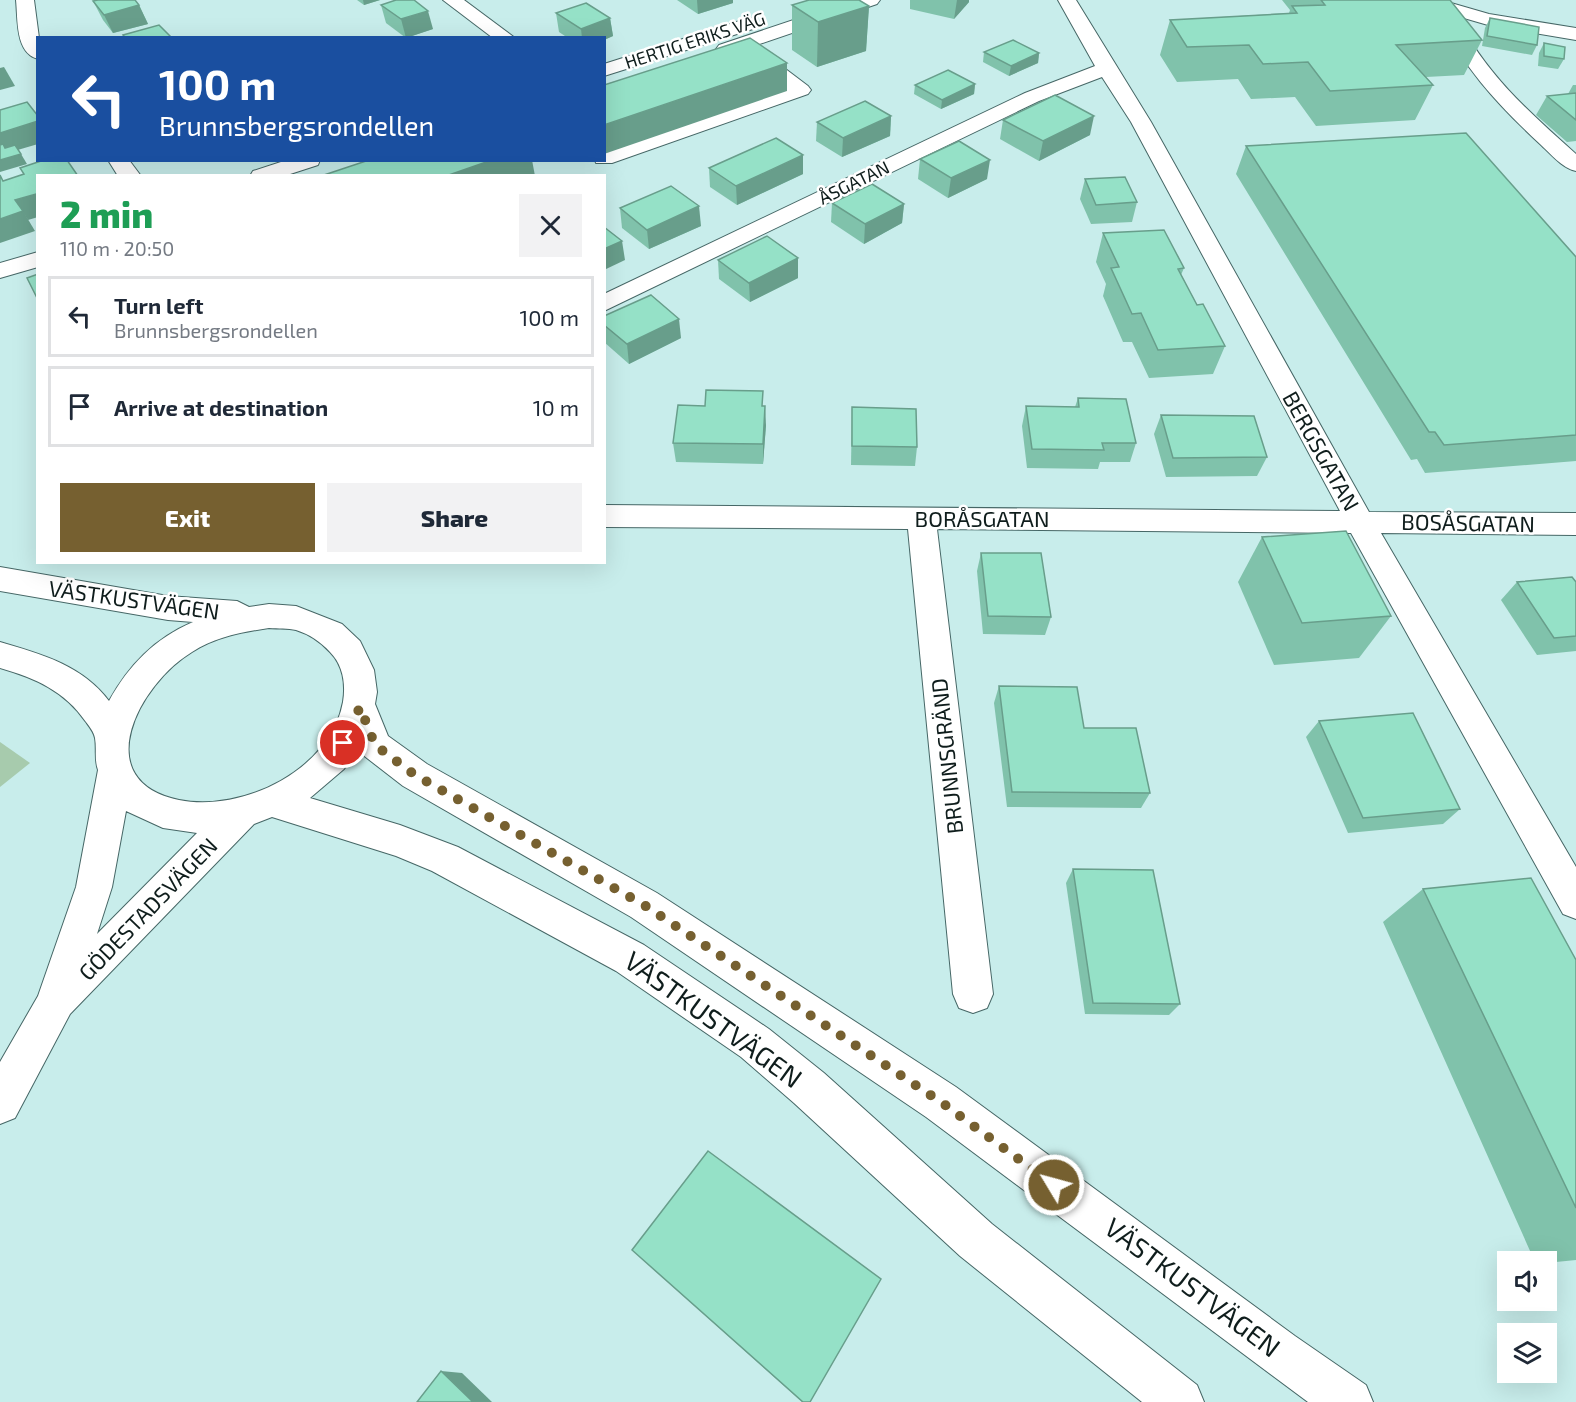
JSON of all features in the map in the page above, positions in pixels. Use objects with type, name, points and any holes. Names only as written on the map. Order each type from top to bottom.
[{"type":"street","points":[[24,0],[30,43],[36,50]]},
{"type":"street","points":[[452,0],[503,36]]},
{"type":"street","name":"HERTIG ERIKS VÄG","points":[[606,69],[819,0]]},
{"type":"street","name":"HERTIG ERIKS VÄG","points":[[606,89],[872,0]]},
{"type":"street","name":"BERGSGATAN","points":[[1067,0],[1107,70],[1141,122],[1360,522],[1576,902]]},
{"type":"street","points":[[1418,0],[1576,34]]},
{"type":"street","points":[[1442,4],[1480,68],[1515,112],[1576,165]]},
{"type":"street","points":[[606,157],[801,90],[741,44]]},
{"type":"street","name":"ÅSGATAN","points":[[606,303],[1032,97],[1089,73],[1107,70]]},
{"type":"street","points":[[267,174],[304,162]]},
{"type":"street","points":[[0,271],[36,260]]},
{"type":"street","name":"BORÅSGATAN","points":[[606,516],[1360,522]]},
{"type":"street","name":"BRUNNSGRÄND","points":[[921,519],[973,994]]},
{"type":"street","name":"BOSÅSGATAN","points":[[1360,522],[1576,524]]},
{"type":"street","name":"VÄSTKUSTVÄGEN","points":[[0,579],[168,608],[269,616]]},
{"type":"street","points":[[269,616],[303,619],[332,631],[352,651],[362,677],[360,707],[343,743],[314,776],[257,807],[194,818],[153,808],[130,792],[115,771],[111,752],[111,731],[122,702],[142,674],[169,651],[209,629],[235,620],[269,616]]},
{"type":"street","points":[[0,655],[43,669],[63,680],[84,695],[111,731]]},
{"type":"street","name":"VÄSTKUSTVÄGEN","points":[[360,707],[375,745],[415,775],[644,905],[941,1102],[1278,1353],[1349,1402]]},
{"type":"street","name":"GÖDESTADSVÄGEN","points":[[0,1103],[54,1005],[94,887],[115,771]]},
{"type":"street","name":"VÄSTKUSTVÄGEN","points":[[257,807],[400,841],[445,859],[564,921],[649,971],[755,1043],[809,1088],[976,1240],[1180,1402]]},
{"type":"street","name":"GÖDESTADSVÄGEN","points":[[54,1005],[257,807]]},
{"type":"green space","points":[[0,742],[30,763],[0,787]]},
{"type":"building","points":[[135,0],[139,5],[104,15],[93,1]]},
{"type":"building","points":[[396,0],[414,0],[428,11],[401,19],[381,5]]},
{"type":"building","points":[[809,0],[859,0],[869,6],[818,22],[792,5]]},
{"type":"building","points":[[1321,0],[1450,0],[1482,40],[1396,45],[1433,85],[1330,91],[1308,62],[1263,64],[1249,45],[1187,47],[1170,20],[1297,13],[1292,6],[1325,5]]},
{"type":"building","points":[[586,3],[610,18],[581,29],[556,13]]},
{"type":"building","points":[[1490,18],[1539,27],[1537,45],[1487,36]]},
{"type":"building","points":[[159,25],[170,36],[124,36]]},
{"type":"building","points":[[750,38],[787,63],[606,124],[606,84]]},
{"type":"building","points":[[1013,40],[1039,53],[1011,66],[984,52]]},
{"type":"building","points":[[1544,43],[1565,47],[1564,59],[1544,56]]},
{"type":"building","points":[[948,70],[975,84],[942,100],[915,85]]},
{"type":"building","points":[[1576,93],[1576,120],[1547,96]]},
{"type":"building","points":[[1055,95],[1094,116],[1043,141],[1003,120]]},
{"type":"building","points":[[865,101],[891,116],[843,138],[817,122]]},
{"type":"building","points":[[27,102],[36,113],[36,122],[0,133],[0,110]]},
{"type":"building","points":[[1466,133],[1576,257],[1576,435],[1444,445],[1435,432],[1429,432],[1246,146]]},
{"type":"building","points":[[776,138],[803,155],[736,186],[709,168]]},
{"type":"building","points":[[959,141],[990,160],[951,178],[920,159]]},
{"type":"building","points":[[3,144],[5,148],[15,145],[21,154],[0,160],[0,145]]},
{"type":"building","points":[[38,162],[68,162],[77,174],[36,174],[36,194],[15,200],[23,211],[0,219],[0,175],[3,181],[24,174],[20,168]]},
{"type":"building","points":[[363,162],[486,162],[452,174],[327,174]]},
{"type":"building","points":[[1125,177],[1137,202],[1096,205],[1085,179]]},
{"type":"building","points":[[872,184],[904,204],[865,224],[832,203]]},
{"type":"building","points":[[671,186],[699,206],[647,230],[620,208]]},
{"type":"building","points":[[606,229],[622,241],[606,248]]},
{"type":"building","points":[[1164,230],[1184,268],[1178,269],[1197,305],[1203,304],[1225,346],[1158,350],[1141,313],[1132,314],[1111,268],[1119,267],[1103,233]]},
{"type":"building","points":[[767,236],[798,258],[749,283],[718,260]]},
{"type":"building","points":[[36,275],[36,296],[27,278]]},
{"type":"building","points":[[651,295],[679,319],[627,344],[606,327],[606,315]]},
{"type":"building","points":[[706,390],[763,391],[762,406],[765,406],[763,444],[673,443],[678,405],[705,406]]},
{"type":"building","points":[[1078,398],[1126,399],[1136,443],[1102,443],[1104,450],[1032,449],[1026,406],[1079,407]]},
{"type":"building","points":[[852,407],[916,409],[917,447],[852,446]]},
{"type":"building","points":[[1161,415],[1254,416],[1267,457],[1173,458]]},
{"type":"building","points":[[1346,531],[1391,616],[1302,623],[1262,537]]},
{"type":"building","points":[[981,553],[1041,553],[1051,617],[988,616]]},
{"type":"building","points":[[1572,577],[1576,582],[1576,636],[1554,638],[1517,582]]},
{"type":"building","points":[[999,686],[1077,687],[1084,728],[1136,728],[1150,793],[1012,792]]},
{"type":"building","points":[[1413,713],[1460,809],[1363,818],[1319,721]]},
{"type":"building","points":[[1073,869],[1153,870],[1180,1004],[1093,1003]]},
{"type":"building","points":[[1531,878],[1576,960],[1576,1208],[1423,889]]},
{"type":"building","points":[[708,1151],[881,1279],[810,1402],[803,1402],[632,1250]]},
{"type":"building","points":[[441,1371],[473,1402],[417,1402]]},
{"type":"route","points":[[343,743],[360,707],[375,745],[415,775],[644,905],[941,1102],[1054,1185]]}]
